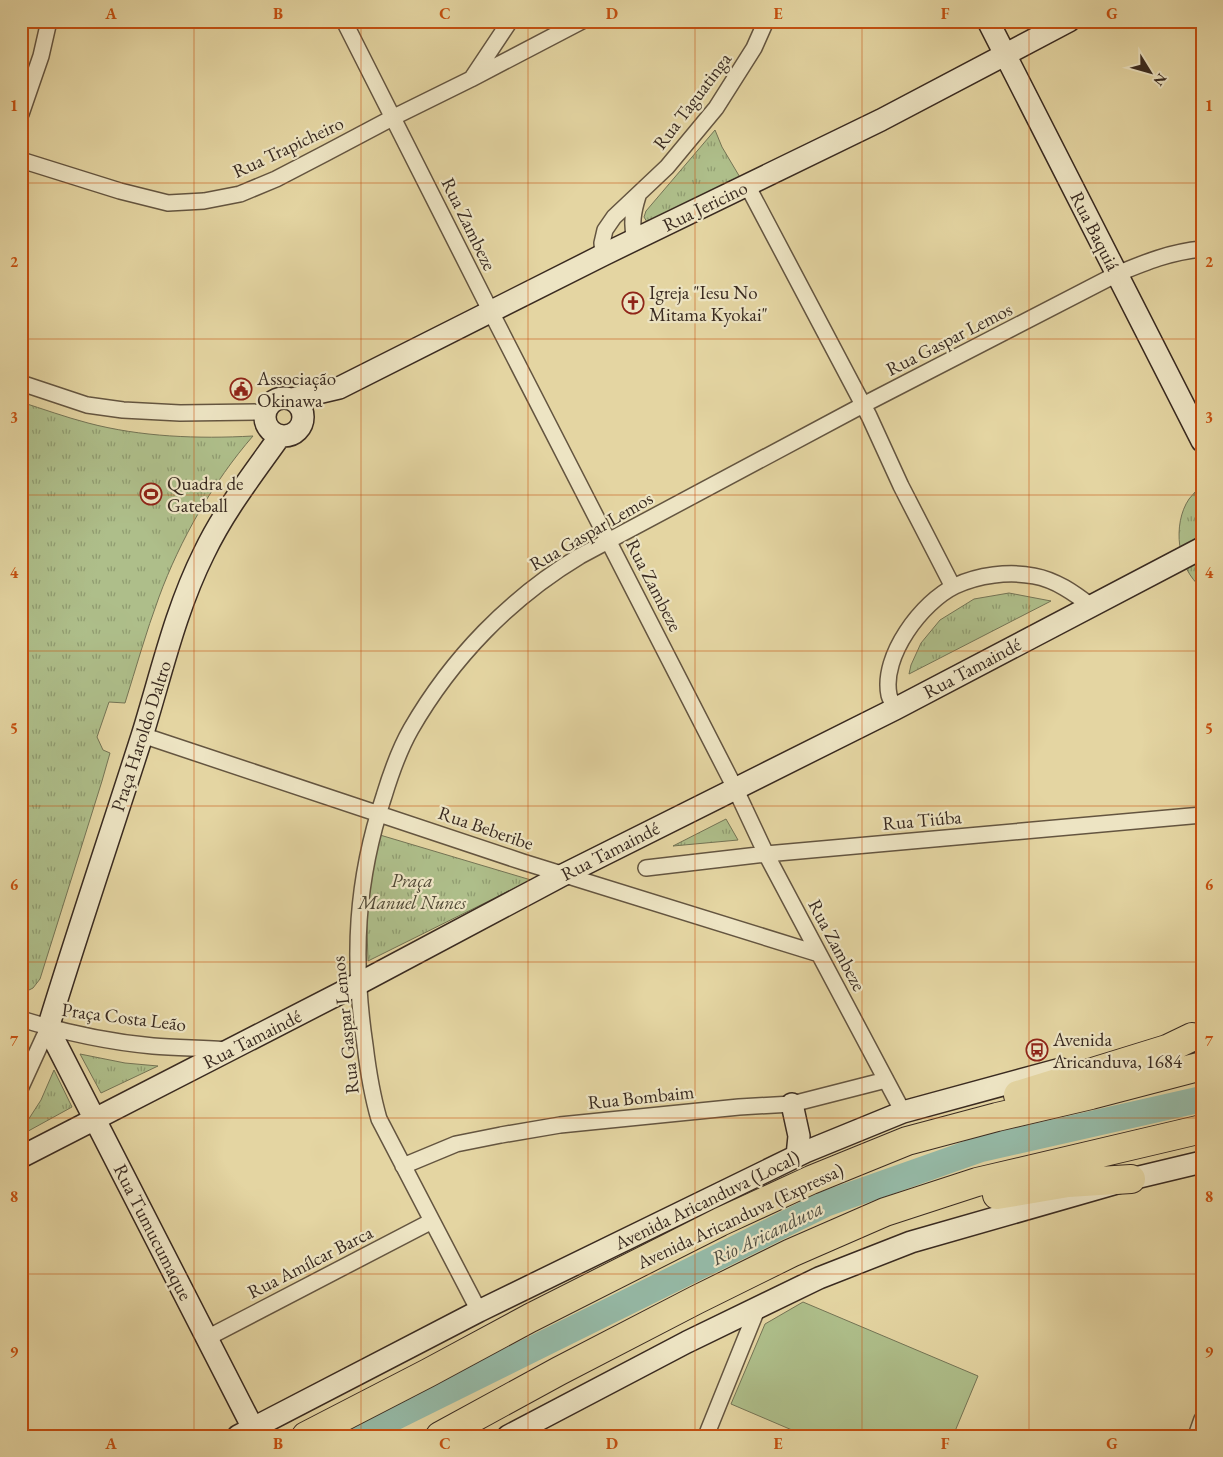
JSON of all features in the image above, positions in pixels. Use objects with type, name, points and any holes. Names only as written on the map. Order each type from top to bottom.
[{"type":"highway","points":[[908,1141],[974,1109],[1168,1049],[1197,1036]]},
{"type":"highway","name":"Avenida Aricanduva (Expressa)","points":[[306,1436],[530,1318],[720,1222],[811,1180],[908,1141],[1202,1066]]},
{"type":"highway","points":[[440,1436],[559,1371],[791,1253],[885,1212],[977,1182],[1202,1130]]},
{"type":"highway","points":[[791,1253],[912,1215],[1002,1194],[1068,1183],[1131,1179]]},
{"type":"street","points":[[21,114],[41,56],[49,21]]},
{"type":"street","name":"Rua Zambeze","points":[[344,21],[735,788],[766,854],[903,1112]]},
{"type":"street","points":[[471,79],[510,21]]},
{"type":"street","name":"Rua Trapicheiro","points":[[21,160],[120,191],[168,203],[204,201],[240,194],[276,179],[582,21]]},
{"type":"street","name":"Rua Taguatinga","points":[[603,255],[602,244],[605,230],[622,208],[638,196],[667,167],[716,108],[754,48],[766,21]]},
{"type":"street","name":"Rua Baquiá","points":[[988,21],[1202,441]]},
{"type":"street","name":"Rua Jericino","points":[[292,399],[340,388],[603,255],[881,120],[1069,21]]},
{"type":"street","points":[[747,185],[863,406],[901,486],[953,587]]},
{"type":"street","points":[[635,240],[632,216],[638,196]]},
{"type":"street","name":"Rua Gaspar Lemos","points":[[479,1311],[379,1119],[372,1095],[358,984],[357,943],[361,896],[378,812],[394,766],[411,730],[447,676],[490,626],[532,588],[556,571],[609,540],[1117,274],[1157,257],[1186,250],[1202,249]]},
{"type":"street","points":[[21,383],[87,405],[123,410],[180,413],[266,412]]},
{"type":"street","name":"Rua Jericino","points":[[304,419],[340,388]]},
{"type":"street","points":[[278,398],[292,399],[301,407],[304,419],[302,426],[292,434],[280,436],[274,434],[266,424],[266,412],[272,401],[278,398]]},
{"type":"street","name":"Praça Haroldo Daltro","points":[[48,1028],[184,597],[204,553],[237,496],[280,436]]},
{"type":"street","name":"Rua Tamaindé","points":[[21,1157],[358,984],[563,874],[895,709],[1202,548]]},
{"type":"street","points":[[895,709],[889,695],[888,679],[893,656],[905,634],[920,614],[953,587],[986,576],[1011,574],[1034,576],[1074,592],[1091,606]]},
{"type":"street","name":"Rua Beberibe","points":[[142,735],[563,874],[819,954]]},
{"type":"street","name":"Rua Tiúba","points":[[646,868],[766,854],[1202,814]]},
{"type":"street","points":[[21,1019],[48,1028]]},
{"type":"street","name":"Praça Costa Leão","points":[[21,1087],[48,1028],[153,1046],[229,1050]]},
{"type":"street","name":"Rua Tumucumaque","points":[[48,1028],[207,1338],[250,1433]]},
{"type":"street","name":"Avenida Aricanduva (Local)","points":[[250,1433],[479,1311],[797,1156],[903,1112],[1012,1081],[1197,1036]]},
{"type":"street","name":"Rua Bombaim","points":[[403,1166],[456,1144],[550,1127],[739,1107],[792,1104],[886,1080]]},
{"type":"street","points":[[792,1104],[799,1136],[797,1156]]},
{"type":"street","points":[[508,1436],[614,1380],[819,1278],[911,1242],[1131,1179],[1202,1162]]},
{"type":"street","name":"Rua Amílcar Barca","points":[[207,1338],[432,1221]]},
{"type":"street","points":[[703,1434],[758,1307]]},
{"type":"street","points":[[1196,1436],[1202,1419]]},
{"type":"green space","points":[[715,130],[722,147],[741,179],[651,224],[647,222],[644,217],[646,211]]},
{"type":"green space","points":[[21,402],[79,421],[128,431],[191,437],[253,436],[211,492],[187,533],[154,610],[125,703],[109,702],[97,737],[103,750],[110,753],[102,781],[40,979],[33,988],[21,994]]},
{"type":"green space","points":[[1202,484],[1202,588],[1187,570],[1182,558],[1179,533],[1184,509],[1189,499]]},
{"type":"green space","points":[[1009,593],[1051,601],[909,674],[921,643],[940,620],[974,599]]},
{"type":"green space","points":[[726,819],[738,840],[673,846]]},
{"type":"green space","name":"Praça Manuel Nunes","points":[[380,835],[531,880],[368,961],[366,898]]},
{"type":"green space","points":[[80,1054],[125,1063],[158,1066],[101,1093]]},
{"type":"green space","points":[[54,1070],[72,1107],[21,1135],[21,1131],[41,1100]]},
{"type":"green space","points":[[803,1302],[978,1376],[953,1436],[806,1436],[731,1404],[765,1324]]},
{"type":"waterway","name":"Rio Aricanduva","points":[[357,1436],[825,1204],[981,1149],[1202,1099]]},
{"type":"place","name":"Igreja \"Iesu No Mitama Kyokai\"","points":[[633,303]]},
{"type":"place","name":"Associação Okinawa","points":[[241,389]]},
{"type":"place","name":"Quadra de Gateball","points":[[151,494]]},
{"type":"place","name":"Avenida Aricanduva, 1684","points":[[1037,1050]]}]
